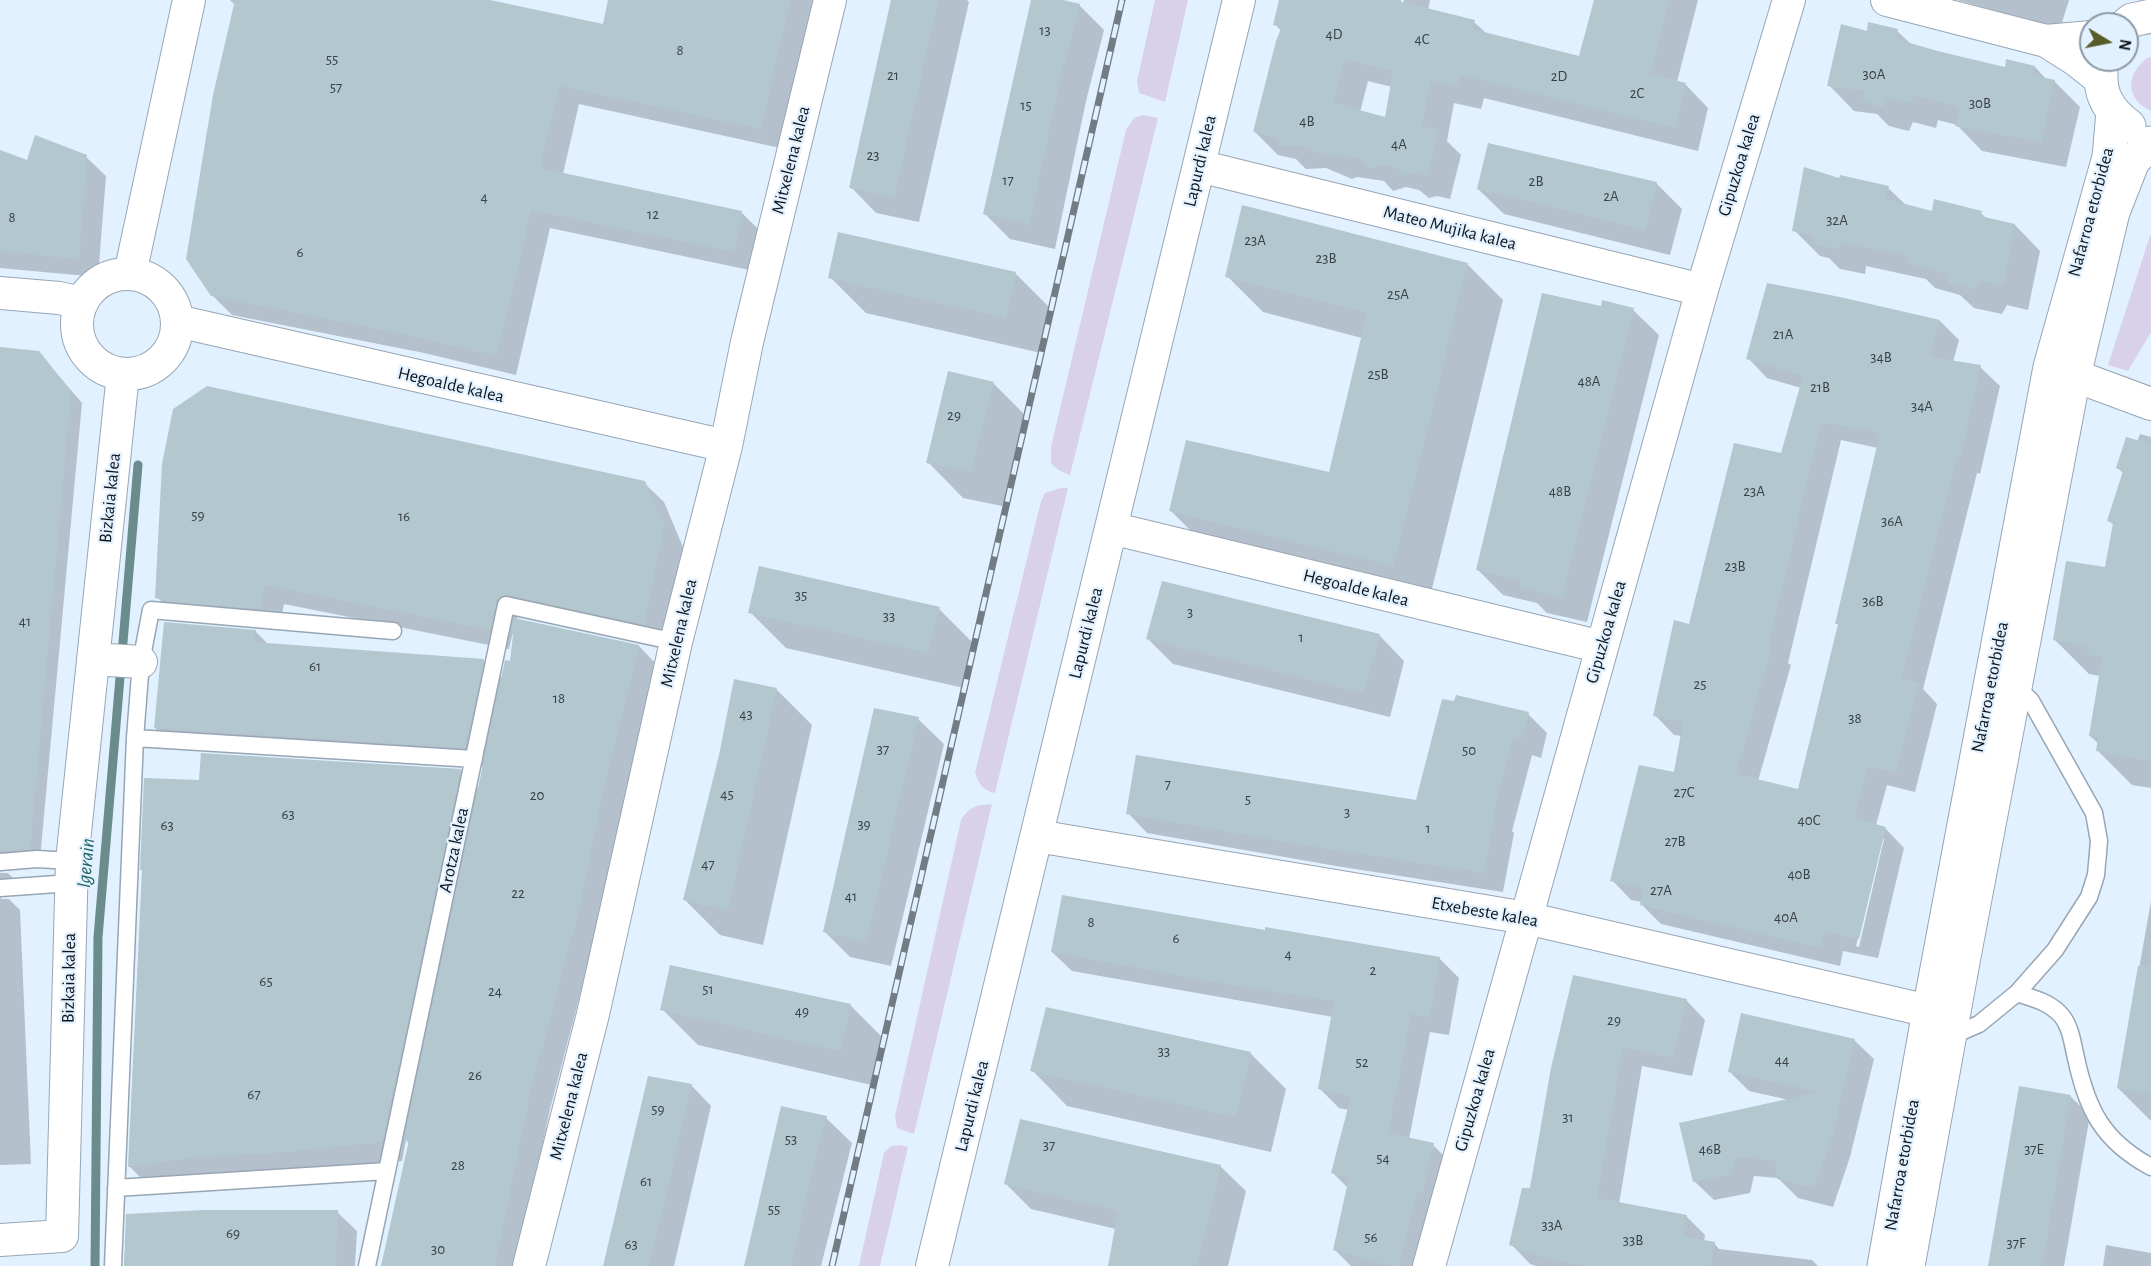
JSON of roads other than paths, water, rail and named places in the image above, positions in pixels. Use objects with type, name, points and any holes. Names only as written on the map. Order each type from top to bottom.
[{"type":"highway","points":[[2101,72],[2104,97],[2113,112],[2127,125],[2145,133],[2151,133]]},
{"type":"highway","name":"Nafarroa etorbidea","points":[[1884,1266],[2004,681],[2062,372],[2109,157],[2113,112]]},
{"type":"highway","name":"Nafarroa etorbidea","points":[[2062,372],[2113,212],[2133,161],[2151,143]]},
{"type":"highway","name":"Nafarroa etorbidea","points":[[1908,1266],[1934,1028]]},
{"type":"street","points":[[130,274],[189,0]]},
{"type":"street","name":"Mitxelena kalea","points":[[528,1266],[593,1014],[676,642],[726,446],[747,342],[830,0]]},
{"type":"street","name":"Lapurdi kalea","points":[[932,1266],[1239,0]]},
{"type":"street","name":"Gipuzkoa kalea","points":[[1428,1266],[1701,290],[1789,0]]},
{"type":"street","points":[[1887,0],[2046,41],[2079,61]]},
{"type":"street","points":[[2046,41],[2079,39]]},
{"type":"street","name":"Mateo Mujika kalea","points":[[1199,166],[1701,290]]},
{"type":"street","points":[[130,274],[150,280],[164,290],[174,306],[177,321],[175,339],[162,360],[152,368],[139,373],[123,374],[106,370],[93,361],[83,347],[78,332],[78,317],[82,303],[100,283],[114,276],[130,274]]},
{"type":"street","points":[[0,293],[59,298],[82,303]]},
{"type":"street","name":"Hegoalde kalea","points":[[177,321],[726,446]]},
{"type":"street","points":[[2062,372],[2151,404]]},
{"type":"street","name":"Bizkaia kalea","points":[[0,1239],[62,1236],[71,872],[123,374]]},
{"type":"street","name":"Hegoalde kalea","points":[[1111,528],[1602,647]]},
{"type":"street","points":[[93,658],[141,662]]},
{"type":"street","name":"Etxebeste kalea","points":[[1037,836],[1526,918],[1934,1028]]},
{"type":"lane","name":"Arotza kalea","points":[[367,1266],[506,605],[676,642]]},
{"type":"lane","points":[[113,1266],[135,738],[141,662],[151,610],[393,631]]},
{"type":"lane","points":[[1934,1028],[1979,1024],[2017,993],[2055,950],[2089,897],[2096,875],[2099,841],[2094,813],[2031,701],[2004,681]]},
{"type":"lane","points":[[135,738],[474,759]]},
{"type":"lane","points":[[0,862],[37,859],[71,872]]},
{"type":"lane","points":[[0,888],[71,872]]},
{"type":"lane","points":[[2017,993],[2042,1001],[2059,1013],[2070,1028],[2083,1090],[2092,1111],[2113,1139],[2151,1167]]},
{"type":"lane","points":[[116,1188],[387,1171]]},
{"type":"waterway","name":"Igerain","points":[[95,1266],[98,937],[138,465]]},
{"type":"railway","points":[[832,1266],[1122,0]]}]
